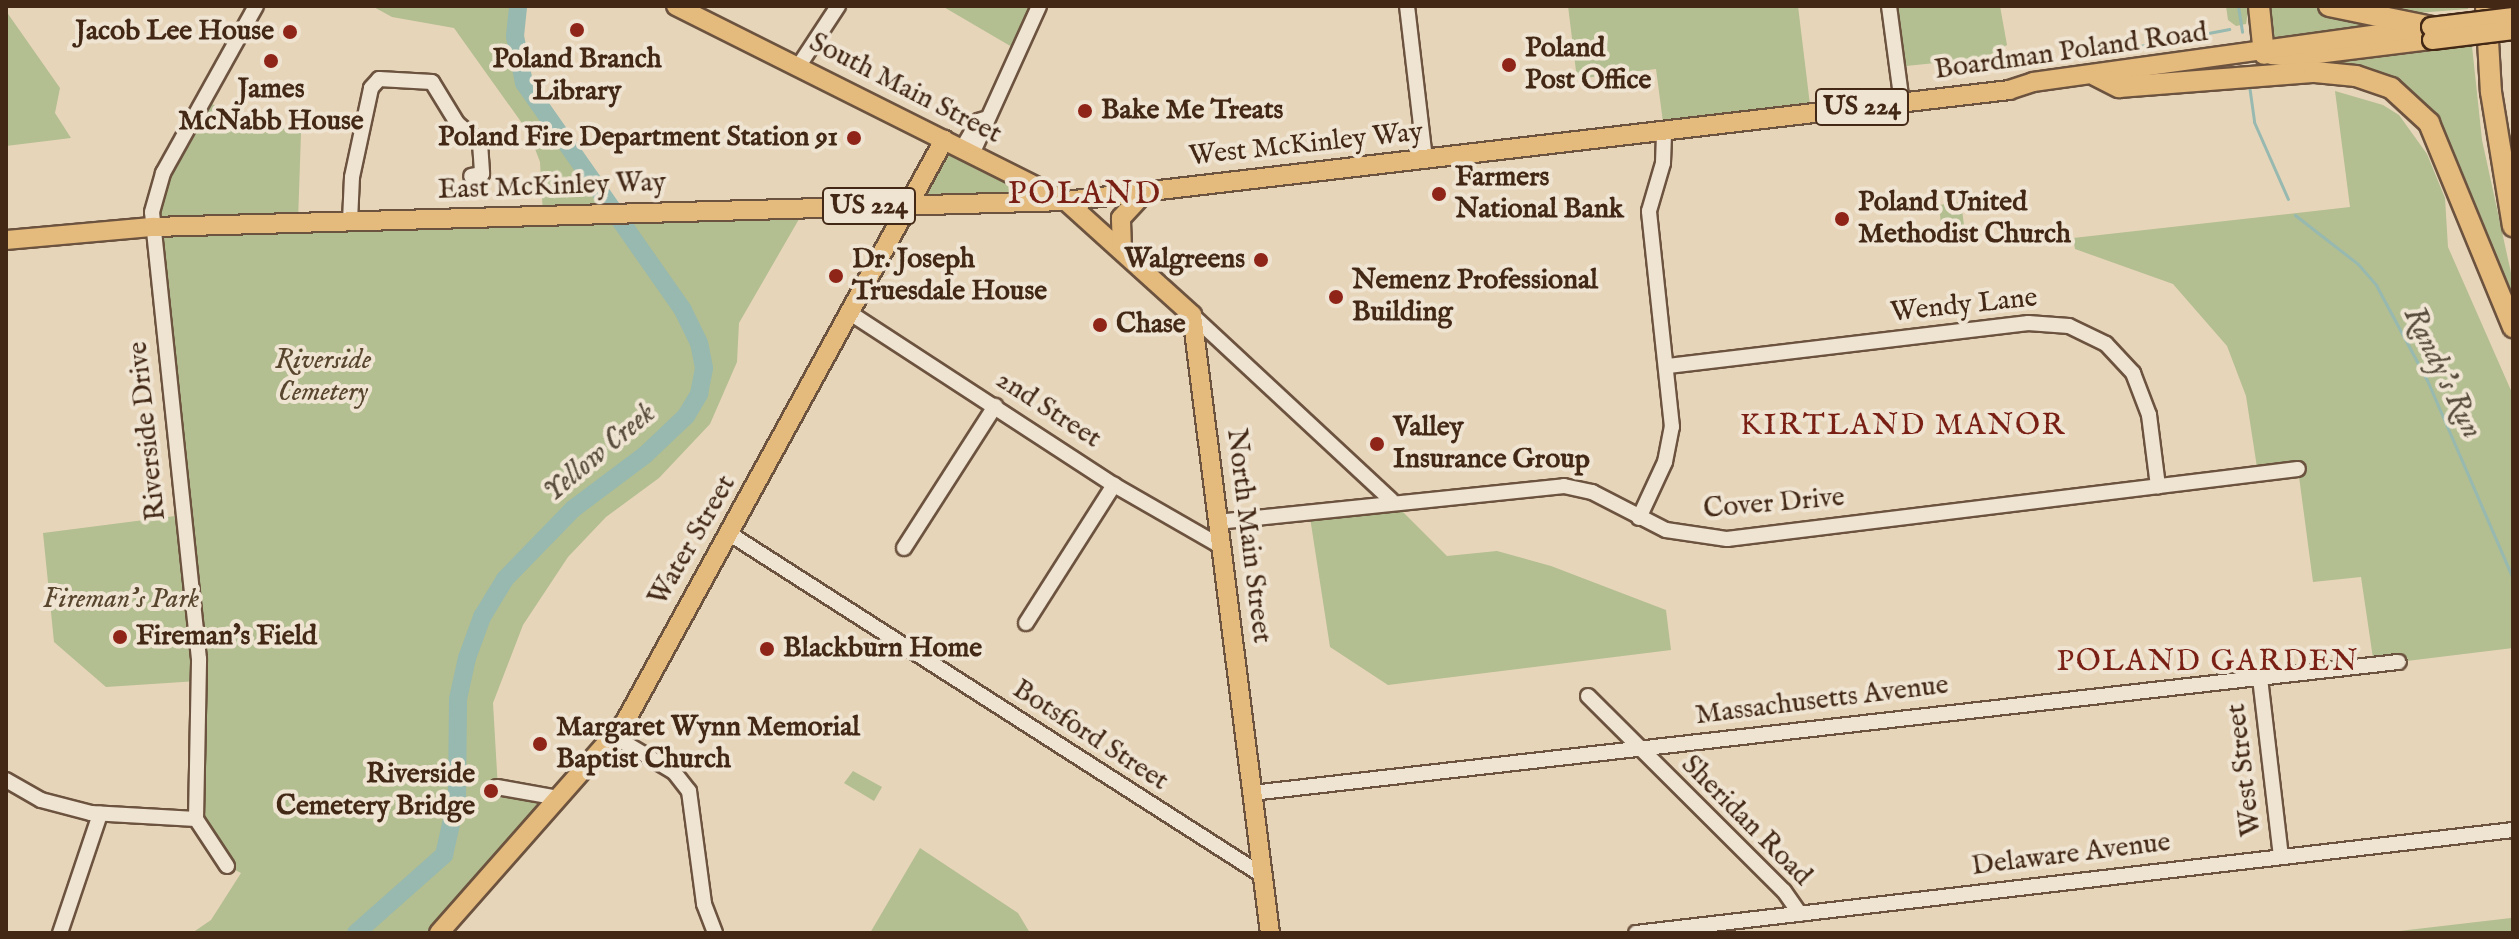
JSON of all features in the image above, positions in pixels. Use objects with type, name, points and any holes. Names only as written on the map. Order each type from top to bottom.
[{"type":"highway","points":[[2259,6],[2264,54]]},
{"type":"highway","points":[[2329,6],[2431,33]]},
{"type":"highway","points":[[2484,6],[2496,136],[2513,226]]},
{"type":"highway","points":[[2095,75],[2119,87],[2315,72],[2356,76],[2391,88],[2429,123],[2513,327]]},
{"type":"main road","name":"South Main Street","points":[[676,6],[695,10],[798,67],[1066,201]]},
{"type":"main road","name":"Boardman Poland Road","points":[[2431,33],[2513,17]]},
{"type":"main road","name":"Boardman Poland Road","points":[[1551,145],[1902,103],[2264,54],[2292,44],[2513,30]]},
{"type":"main road","name":"Water Street","points":[[439,933],[615,737],[730,534],[944,140]]},
{"type":"main road","name":"West McKinley Way","points":[[1066,201],[1551,145]]},
{"type":"main road","points":[[1122,249],[1121,218],[1145,192]]},
{"type":"main road","name":"East McKinley Way","points":[[6,240],[153,227],[1066,201]]},
{"type":"main road","points":[[1066,201],[1192,315]]},
{"type":"main road","name":"North Main Street","points":[[1192,315],[1270,933]]},
{"type":"street","name":"Riverside Drive","points":[[196,819],[199,659],[153,227],[153,200],[163,173],[256,6]]},
{"type":"street","points":[[798,67],[838,6]]},
{"type":"street","points":[[967,152],[1039,6]]},
{"type":"street","points":[[1407,6],[1425,160]]},
{"type":"street","points":[[1889,6],[1902,103]]},
{"type":"street","points":[[350,221],[352,177],[371,88],[379,79],[432,82],[457,123],[480,143],[482,174],[471,176]]},
{"type":"street","points":[[1639,518],[1670,443],[1668,366],[1649,211],[1663,163],[1664,130]]},
{"type":"street","name":"2nd Street","points":[[850,313],[1114,485],[1220,546]]},
{"type":"street","points":[[1192,315],[1299,419],[1332,441],[1391,500]]},
{"type":"street","name":"Wendy Lane","points":[[1668,366],[2028,323],[2069,326],[2106,344],[2133,373],[2149,415],[2158,486]]},
{"type":"street","points":[[904,548],[995,406]]},
{"type":"street","name":"Cover Drive","points":[[1217,522],[1391,500],[1564,486],[1592,492],[1639,518],[1679,534],[1727,539],[2298,469]]},
{"type":"street","points":[[1026,623],[1114,485]]},
{"type":"street","name":"Botsford Street","points":[[730,534],[1262,875]]},
{"type":"street","name":"Massachusetts Avenue","points":[[1252,793],[2399,662]]},
{"type":"street","name":"West Street","points":[[2260,678],[2281,857]]},
{"type":"street","name":"Sheridan Road","points":[[1588,696],[1784,891],[1800,914]]},
{"type":"street","points":[[615,737],[674,772],[689,791],[704,904],[715,933]]},
{"type":"street","points":[[6,780],[41,800],[100,814],[196,819],[227,866]]},
{"type":"street","points":[[497,787],[558,798]]},
{"type":"street","points":[[60,933],[100,814]]},
{"type":"street","name":"Delaware Avenue","points":[[1636,933],[2513,830]]},
{"type":"green space","points":[[372,6],[518,6],[515,36],[524,83],[614,213],[806,207],[739,323],[737,362],[710,424],[659,478],[606,517],[568,557],[523,625],[493,703],[498,789],[558,798],[439,933],[192,933],[211,920],[241,873],[227,866],[196,819],[198,681],[106,687],[54,642],[43,533],[183,515],[152,212],[202,101],[301,133],[298,222],[543,215],[540,162],[529,133],[454,28],[392,17]]},
{"type":"green space","points":[[942,6],[1039,6],[1019,51]]},
{"type":"green space","points":[[1568,6],[1798,6],[1811,113],[1664,130],[1656,69],[1577,79]]},
{"type":"green space","points":[[1891,6],[2000,6],[2007,45],[1984,58],[1906,66]]},
{"type":"green space","points":[[2226,6],[2249,6],[2246,24],[2236,26],[2228,20]]},
{"type":"green space","points":[[2264,6],[2314,6],[2370,25],[2275,38],[2270,36]]},
{"type":"green space","points":[[2346,6],[2468,6],[2468,9],[2404,14]]},
{"type":"green space","points":[[6,11],[60,88],[55,113],[71,138],[6,146]]},
{"type":"green space","points":[[2472,46],[2482,140],[2513,282],[2513,313],[2431,115],[2319,65]]},
{"type":"green space","points":[[2335,91],[2383,105],[2399,115],[2427,154],[2445,198],[2448,247],[2513,395],[2513,648],[2374,665],[2361,577],[2313,582],[2298,469],[2258,474],[2246,396],[2227,346],[2173,284],[2075,249],[2073,238],[2350,207]]},
{"type":"green space","points":[[944,140],[1066,201],[910,205]]},
{"type":"green space","points":[[1961,202],[1966,241],[1943,244],[1939,205]]},
{"type":"green space","points":[[1391,500],[1447,556],[1497,551],[1551,566],[1666,610],[1671,650],[1388,685],[1330,647],[1309,511]]},
{"type":"green space","points":[[853,771],[882,787],[874,801],[844,783]]},
{"type":"green space","points":[[920,848],[1018,913],[1030,933],[870,933]]},
{"type":"green space","points":[[2511,918],[2513,933],[2382,933]]},
{"type":"waterway","name":"Yellow Creek","points":[[356,933],[444,855],[457,798],[458,699],[467,658],[482,617],[505,579],[573,509],[645,455],[686,416],[699,394],[704,368],[699,343],[683,310],[524,83],[515,36],[518,6]]},
{"type":"waterway","name":"Randy's Run","points":[[2238,6],[2242,32]]},
{"type":"waterway","points":[[2135,47],[2229,29]]},
{"type":"waterway","name":"Randy's Run","points":[[2249,85],[2254,122],[2288,199]]},
{"type":"waterway","name":"Randy's Run","points":[[2295,215],[2358,264],[2376,285],[2427,380],[2513,579]]},
{"type":"place","name":"Poland Branch Library","points":[[577,30]]},
{"type":"place","name":"Jacob Lee House","points":[[290,32]]},
{"type":"place","name":"James McNabb House","points":[[271,61]]},
{"type":"place","name":"Poland Post Office","points":[[1509,65]]},
{"type":"place","name":"Bake Me Treats","points":[[1085,111]]},
{"type":"place","name":"Poland Fire Department Station 91","points":[[854,138]]},
{"type":"place","name":"Farmers National Bank","points":[[1439,194]]},
{"type":"place","name":"Poland United Methodist Church","points":[[1842,219]]},
{"type":"place","name":"Walgreens","points":[[1261,260]]},
{"type":"place","name":"Dr. Joseph Truesdale House","points":[[836,276]]},
{"type":"place","name":"Nemenz Professional Building","points":[[1336,297]]},
{"type":"place","name":"Chase","points":[[1100,325]]},
{"type":"place","name":"Valley Insurance Group","points":[[1377,444]]},
{"type":"place","name":"Fireman's Field","points":[[120,637]]},
{"type":"place","name":"Blackburn Home","points":[[767,649]]},
{"type":"place","name":"Margaret Wynn Memorial Baptist Church","points":[[540,744]]},
{"type":"place","name":"Riverside Cemetery Bridge","points":[[491,791]]},
{"type":"district","name":"POLAND","points":[[1085,195]]},
{"type":"district","name":"KIRTLAND MANOR","points":[[1903,426]]},
{"type":"district","name":"POLAND GARDEN","points":[[2208,662]]},
{"type":"park label","name":"Riverside Cemetery","points":[[323,377]]},
{"type":"park label","name":"Fireman's Park","points":[[121,600]]}]
